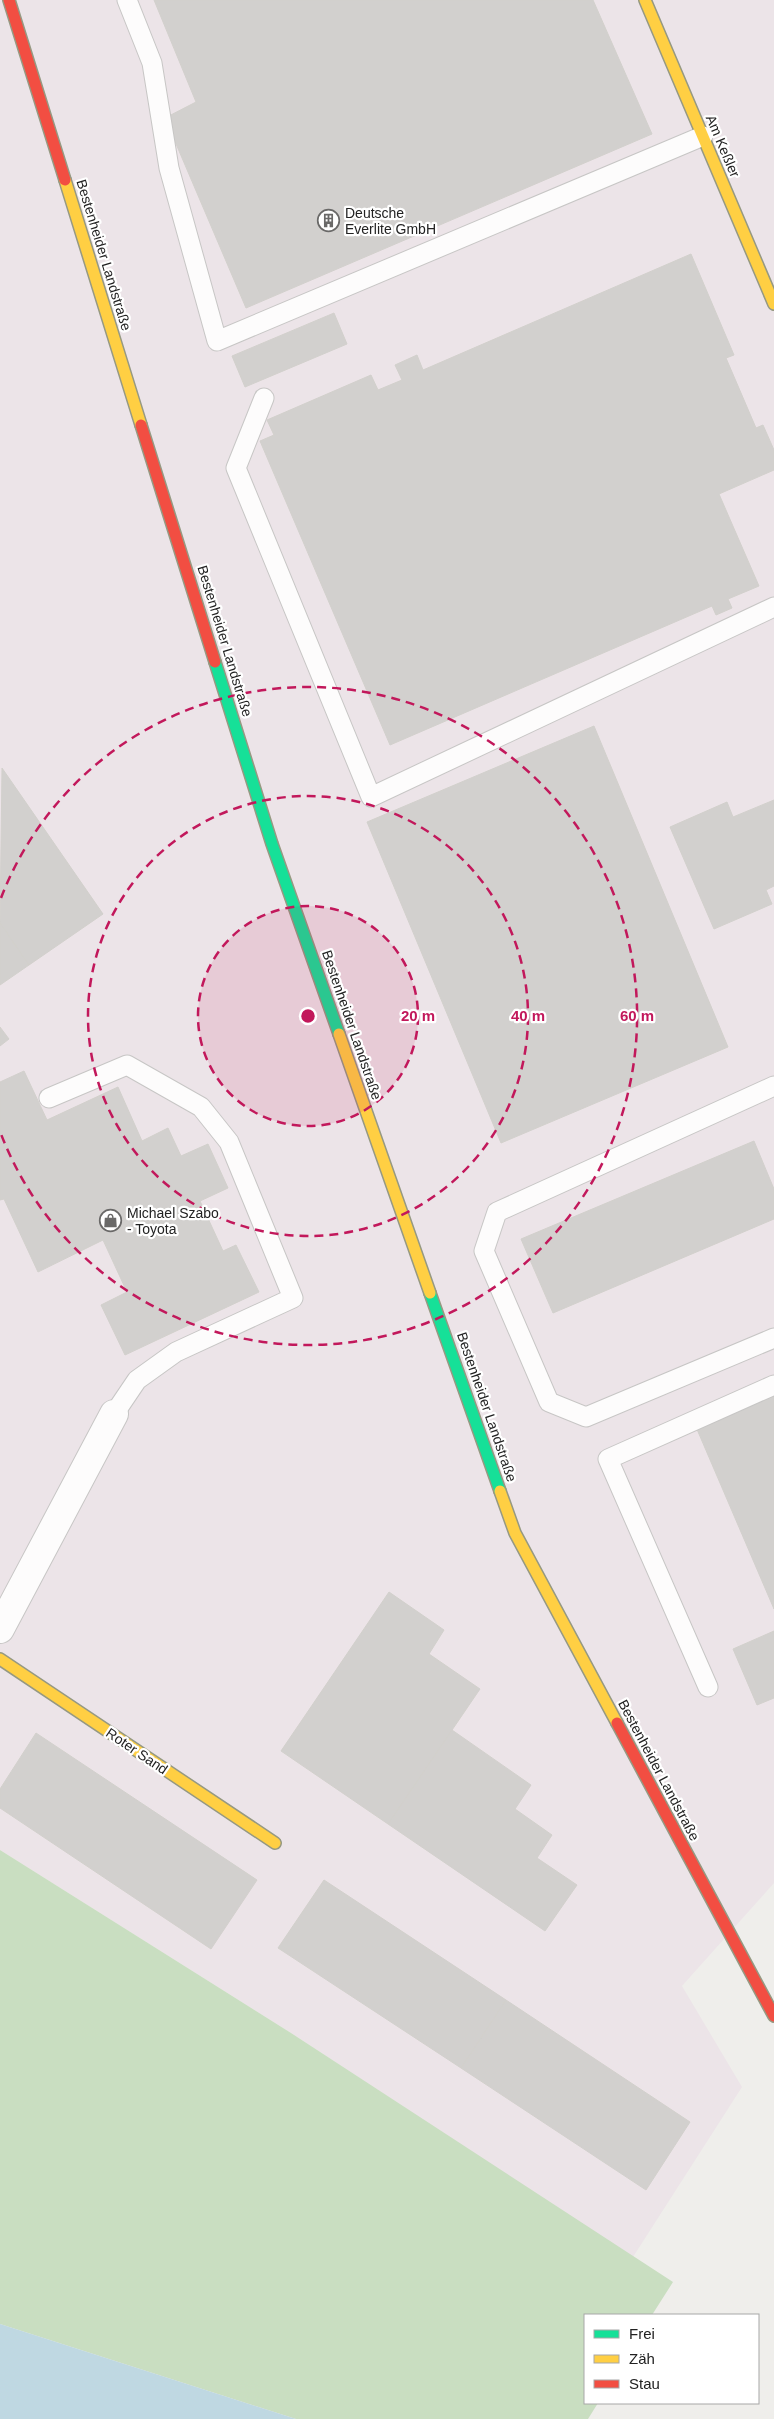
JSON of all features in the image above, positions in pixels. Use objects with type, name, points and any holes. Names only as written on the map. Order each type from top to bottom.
[{"type":"main road","name":"Bestenheider Landstraße","points":[[9,0],[272,844],[515,1533],[774,2016]]},
{"type":"main road","name":"Am Keßler","points":[[645,0],[774,304]]},
{"type":"main road","name":"Roter Sand","points":[[0,1658],[275,1843]]},
{"type":"street","points":[[0,1629],[114,1414]]},
{"type":"lane","points":[[127,0],[152,63],[169,168],[217,340],[703,136]]},
{"type":"lane","points":[[264,398],[236,468],[371,797],[774,607]]},
{"type":"lane","points":[[49,1098],[127,1065],[202,1107],[230,1142],[292,1298],[176,1352],[137,1380],[114,1414]]},
{"type":"lane","points":[[774,1086],[497,1212],[484,1250],[549,1402],[586,1417],[774,1338]]},
{"type":"lane","points":[[708,1687],[608,1459],[774,1385]]},
{"type":"shaded area","points":[[0,0],[774,0],[774,1883],[682,1986],[742,2087],[633,2257],[291,2033],[0,1850]]},
{"type":"green space","points":[[0,1850],[291,2033],[673,2282],[653,2314],[584,2314],[584,2404],[597,2404],[588,2419],[296,2419],[0,2324]]},
{"type":"water","points":[[0,2324],[296,2419],[0,2419]]},
{"type":"building","name":"Deutsche Everlite GmbH","points":[[154,0],[593,0],[652,134],[246,308],[165,118],[196,102]]},
{"type":"building","points":[[691,254],[734,355],[726,358],[756,428],[763,425],[774,450],[774,470],[719,494],[759,586],[728,599],[732,608],[716,615],[712,606],[390,745],[260,441],[274,435],[267,420],[371,375],[378,390],[402,380],[395,365],[417,355],[423,370]]},
{"type":"building","points":[[334,313],[347,344],[245,387],[232,356]]},
{"type":"building","points":[[594,726],[728,1047],[501,1143],[367,822]]},
{"type":"building","points":[[2,768],[103,914],[29,965],[0,923]]},
{"type":"building","points":[[774,800],[774,886],[766,890],[772,904],[714,929],[670,827],[727,802],[733,817]]},
{"type":"building","points":[[0,923],[29,965],[0,985]]},
{"type":"building","points":[[0,1027],[9,1039],[0,1046]]},
{"type":"building","name":"Michael Szabo - Toyota","points":[[24,1071],[47,1120],[118,1087],[142,1141],[168,1128],[181,1156],[208,1144],[228,1188],[200,1201],[223,1251],[236,1245],[259,1292],[125,1355],[101,1305],[127,1292],[103,1240],[38,1272],[4,1199],[0,1200],[0,1082]]},
{"type":"building","points":[[754,1141],[774,1189],[774,1219],[553,1313],[521,1239]]},
{"type":"building","points":[[774,1393],[774,1609],[696,1427]]},
{"type":"building","points":[[389,1592],[444,1630],[429,1654],[480,1689],[388,1824],[281,1751]]},
{"type":"building","points":[[774,1631],[774,1698],[757,1705],[733,1649]]},
{"type":"building","points":[[452,1730],[531,1785],[515,1809],[552,1835],[537,1858],[577,1885],[545,1931],[388,1824]]},
{"type":"building","points":[[36,1733],[257,1880],[211,1949],[0,1808],[0,1789]]},
{"type":"building","points":[[324,1880],[506,2000],[461,2068],[278,1948]]},
{"type":"building","points":[[506,2000],[690,2122],[646,2190],[461,2068]]},
{"type":"traffic: fast","points":[[215,662],[272,844],[339,1034]]},
{"type":"traffic: fast","points":[[430,1293],[500,1491]]},
{"type":"traffic: slow","points":[[645,0],[774,304]]},
{"type":"traffic: slow","points":[[65,180],[141,425]]},
{"type":"traffic: slow","points":[[339,1034],[430,1293]]},
{"type":"traffic: slow","points":[[500,1491],[515,1533],[617,1723]]},
{"type":"traffic: slow","points":[[0,1659],[275,1843]]},
{"type":"traffic: jam","points":[[9,0],[65,180]]},
{"type":"traffic: jam","points":[[141,425],[215,662]]},
{"type":"traffic: jam","points":[[617,1723],[774,2016]]},
{"type":"place","name":"Deutsche Everlite GmbH","points":[[329,221]]},
{"type":"place","name":"Michael Szabo - Toyota","points":[[111,1221]]}]
